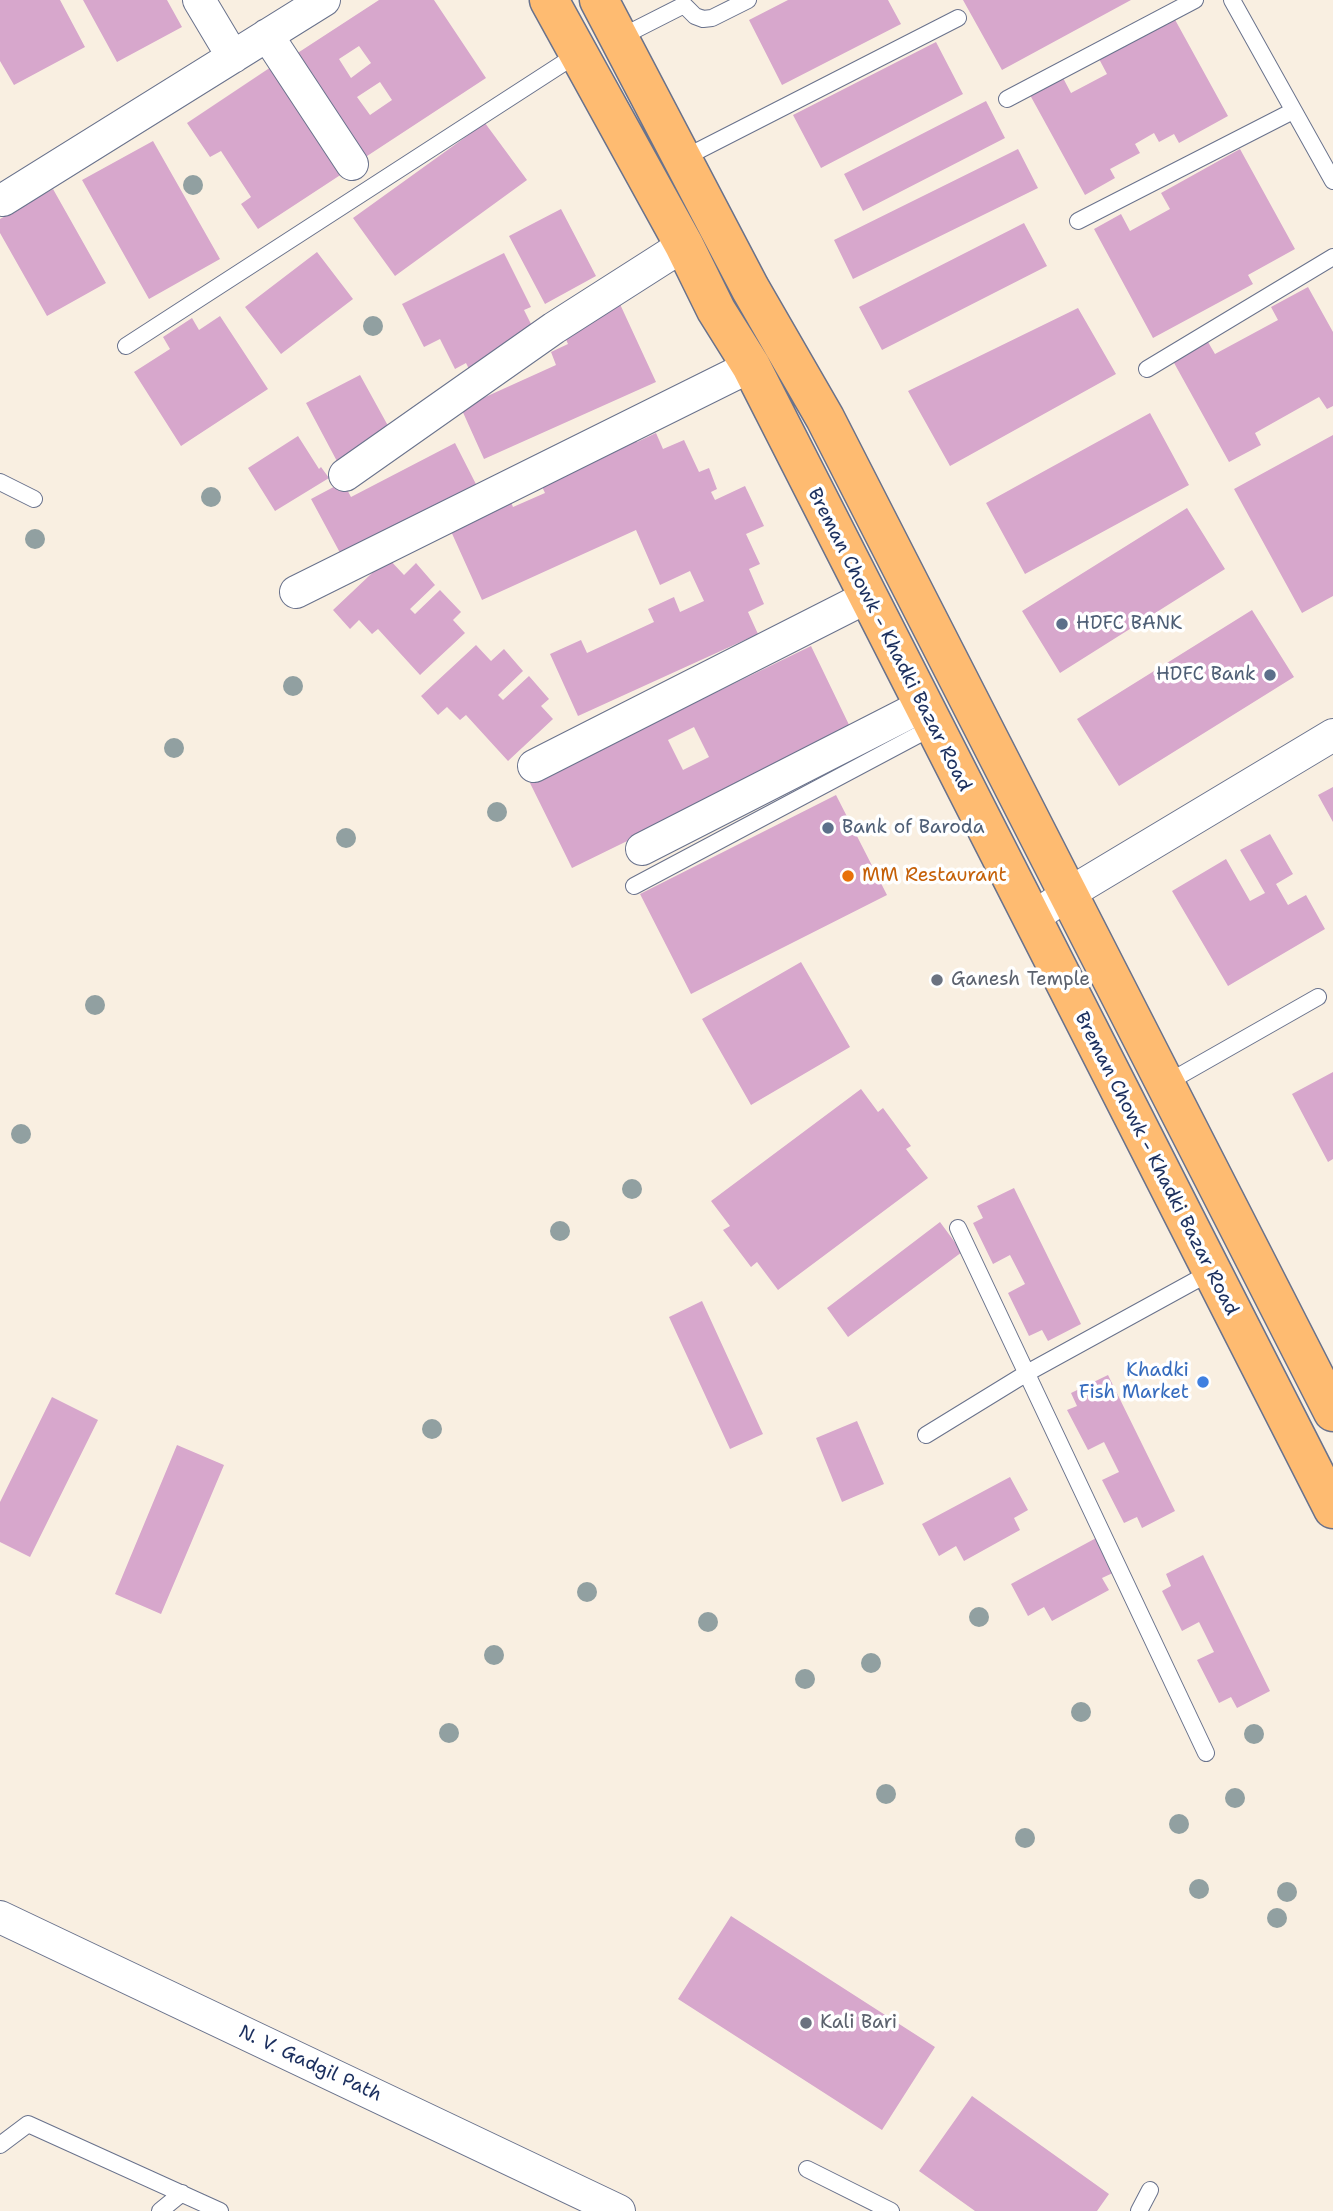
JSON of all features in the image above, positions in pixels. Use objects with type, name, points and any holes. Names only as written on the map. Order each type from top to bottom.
[{"type":"main road","name":"Breman Chowk - Khadki Bazar Road","points":[[550,0],[684,245],[716,310],[751,366],[1333,1509]]},
{"type":"main road","points":[[599,0],[750,288],[825,418],[1333,1412]]},
{"type":"main road","points":[[716,310],[750,288]]},
{"type":"street","points":[[199,0],[233,57]]},
{"type":"street","points":[[3,200],[324,0]]},
{"type":"street","points":[[267,35],[352,164]]},
{"type":"street","points":[[345,475],[554,328],[684,245]]},
{"type":"street","points":[[296,592],[751,366]]},
{"type":"street","points":[[534,766],[867,597]]},
{"type":"street","points":[[642,849],[928,716]]},
{"type":"street","points":[[1031,919],[1333,735]]},
{"type":"street","name":"N. V. Gadgil Path","points":[[0,1917],[619,2211]]},
{"type":"lane","points":[[619,38],[683,2],[695,16],[704,19],[712,18],[748,0]]},
{"type":"lane","points":[[1007,99],[1195,0]]},
{"type":"lane","points":[[1232,0],[1333,181]]},
{"type":"lane","points":[[682,159],[958,18]]},
{"type":"lane","points":[[126,346],[579,53]]},
{"type":"lane","points":[[1078,221],[1293,111]]},
{"type":"lane","points":[[1147,369],[1333,257]]},
{"type":"lane","points":[[0,482],[34,499]]},
{"type":"lane","points":[[634,886],[928,716]]},
{"type":"lane","points":[[1165,1084],[1318,997]]},
{"type":"lane","points":[[958,1228],[1206,1753]]},
{"type":"lane","points":[[926,1435],[1027,1373],[1211,1272]]},
{"type":"lane","points":[[0,2145],[28,2124],[220,2211]]},
{"type":"lane","points":[[807,2169],[891,2211]]},
{"type":"lane","points":[[1139,2211],[1150,2190]]},
{"type":"lane","points":[[160,2211],[183,2193]]},
{"type":"building","points":[[0,0],[60,0],[85,47],[14,85],[0,61]]},
{"type":"building","points":[[83,0],[167,0],[182,27],[117,62]]},
{"type":"building","points":[[379,0],[434,0],[486,78],[361,160],[293,56]],"holes":[[[359,46],[371,63],[351,78],[339,59]],[[380,82],[392,100],[370,115],[357,97]]]},
{"type":"building","points":[[788,0],[888,0],[901,24],[782,85],[749,20]]},
{"type":"building","points":[[963,0],[1131,0],[1002,70]]},
{"type":"building","points":[[1173,16],[1228,116],[1179,143],[1174,134],[1159,142],[1154,133],[1135,144],[1140,153],[1110,169],[1115,178],[1085,195],[1030,95],[1062,76],[1071,93],[1107,74],[1098,57]]},
{"type":"building","points":[[936,42],[963,94],[821,168],[793,115]]},
{"type":"building","points":[[277,63],[348,170],[258,229],[241,204],[251,197],[221,151],[210,157],[187,123]]},
{"type":"building","points":[[986,101],[1005,138],[863,211],[844,174]]},
{"type":"building","points":[[485,123],[527,180],[395,276],[353,218]]},
{"type":"building","points":[[153,141],[220,259],[149,299],[82,180]]},
{"type":"building","points":[[1018,149],[1038,188],[853,279],[834,240]]},
{"type":"building","points":[[1240,149],[1295,249],[1248,275],[1253,284],[1153,338],[1094,229],[1121,214],[1130,231],[1170,209],[1161,193]]},
{"type":"building","points":[[53,189],[106,283],[47,316],[0,233],[0,219]]},
{"type":"building","points":[[561,209],[596,276],[545,304],[509,236]]},
{"type":"building","points":[[1024,223],[1047,266],[882,350],[859,307]]},
{"type":"building","points":[[317,252],[353,299],[281,354],[245,307]]},
{"type":"building","points":[[504,253],[531,307],[524,310],[533,328],[473,377],[466,363],[455,369],[440,339],[424,347],[402,304]]},
{"type":"building","points":[[1308,287],[1333,332],[1333,406],[1327,409],[1319,397],[1255,433],[1261,445],[1229,462],[1173,361],[1208,342],[1215,354],[1278,320],[1271,307]]},
{"type":"building","points":[[619,302],[656,382],[484,459],[461,408],[556,365],[551,352],[568,344],[561,328]]},
{"type":"building","points":[[1078,308],[1116,374],[950,466],[908,391]]},
{"type":"building","points":[[220,316],[268,389],[181,446],[134,372],[170,349],[163,337],[192,318],[199,330]]},
{"type":"building","points":[[360,375],[392,433],[339,465],[306,403]]},
{"type":"building","points":[[1150,413],[1189,485],[1025,574],[986,503]]},
{"type":"building","points":[[633,432],[637,442],[656,433],[663,449],[684,440],[699,472],[709,468],[717,489],[711,492],[715,500],[745,486],[764,526],[746,534],[760,564],[749,569],[764,604],[748,612],[758,634],[578,716],[550,654],[581,640],[587,653],[654,622],[648,609],[674,597],[680,612],[704,601],[690,571],[660,585],[636,530],[482,600],[445,518],[506,490],[513,507],[545,493],[537,476]]},
{"type":"building","points":[[1333,435],[1333,596],[1302,613],[1234,489]]},
{"type":"building","points":[[298,436],[319,469],[321,467],[329,478],[275,511],[248,468]]},
{"type":"building","points":[[455,443],[480,492],[345,562],[311,499],[343,482],[351,497]]},
{"type":"building","points":[[1187,508],[1225,569],[1060,673],[1022,611]]},
{"type":"building","points":[[388,558],[404,575],[416,563],[435,585],[410,609],[415,614],[440,590],[461,612],[453,620],[465,633],[420,675],[378,629],[372,634],[359,620],[350,629],[333,610]]},
{"type":"building","points":[[1252,610],[1294,677],[1119,786],[1077,719]]},
{"type":"building","points":[[476,645],[491,661],[504,649],[523,671],[498,695],[503,700],[529,676],[549,699],[541,706],[553,719],[508,761],[466,715],[460,720],[447,707],[438,715],[421,696]]},
{"type":"building","points":[[811,646],[852,731],[572,868],[530,783]],"holes":[[[694,727],[709,757],[683,770],[668,740]]]},
{"type":"building","points":[[1333,787],[1333,822],[1318,795]]},
{"type":"building","points":[[836,795],[887,895],[691,994],[640,894]]},
{"type":"building","points":[[1270,834],[1293,874],[1276,884],[1288,905],[1306,895],[1325,929],[1228,986],[1172,891],[1226,859],[1250,901],[1265,893],[1240,850]]},
{"type":"building","points":[[801,962],[850,1047],[751,1105],[702,1019]]},
{"type":"building","points":[[1333,1072],[1333,1159],[1328,1162],[1292,1094]]},
{"type":"building","points":[[861,1089],[878,1112],[883,1108],[911,1146],[906,1149],[928,1178],[778,1290],[757,1262],[751,1267],[723,1230],[730,1226],[711,1201]]},
{"type":"building","points":[[1014,1188],[1081,1324],[1048,1341],[1042,1330],[1029,1336],[1008,1293],[1025,1284],[1010,1255],[993,1264],[973,1223],[983,1218],[977,1206]]},
{"type":"building","points":[[940,1222],[962,1252],[848,1337],[827,1308]]},
{"type":"building","points":[[702,1301],[763,1434],[730,1449],[669,1317]]},
{"type":"building","points":[[1108,1375],[1175,1511],[1142,1528],[1137,1517],[1124,1523],[1102,1480],[1119,1472],[1104,1442],[1088,1450],[1067,1410],[1077,1406],[1071,1393]]},
{"type":"building","points":[[52,1397],[98,1420],[30,1557],[0,1542],[0,1502]]},
{"type":"building","points":[[857,1421],[884,1484],[842,1502],[816,1438]]},
{"type":"building","points":[[177,1445],[224,1465],[161,1614],[115,1594]]},
{"type":"building","points":[[1010,1477],[1028,1510],[1014,1518],[1020,1530],[964,1561],[956,1546],[939,1556],[922,1524]]},
{"type":"building","points":[[1098,1537],[1117,1571],[1102,1578],[1109,1590],[1052,1621],[1044,1607],[1028,1616],[1011,1584]]},
{"type":"building","points":[[1203,1555],[1270,1691],[1237,1708],[1231,1697],[1219,1703],[1197,1660],[1214,1652],[1199,1622],[1182,1631],[1162,1591],[1171,1586],[1166,1574]]},
{"type":"building","name":"Kali Bari","points":[[731,1916],[935,2047],[882,2130],[678,1999]]},
{"type":"building","points":[[972,2096],[1109,2194],[1097,2211],[975,2211],[919,2171]]},
{"type":"place","name":"HDFC BANK","points":[[1062,624]]},
{"type":"place","name":"HDFC Bank","points":[[1270,675]]},
{"type":"place","name":"Bank of Baroda","points":[[828,828]]},
{"type":"place","name":"MM Restaurant","points":[[848,876]]},
{"type":"place","name":"Ganesh Temple","points":[[937,980]]},
{"type":"place","name":"Khadki Fish Market","points":[[1203,1382]]},
{"type":"place","name":"Kali Bari","points":[[806,2023]]}]
